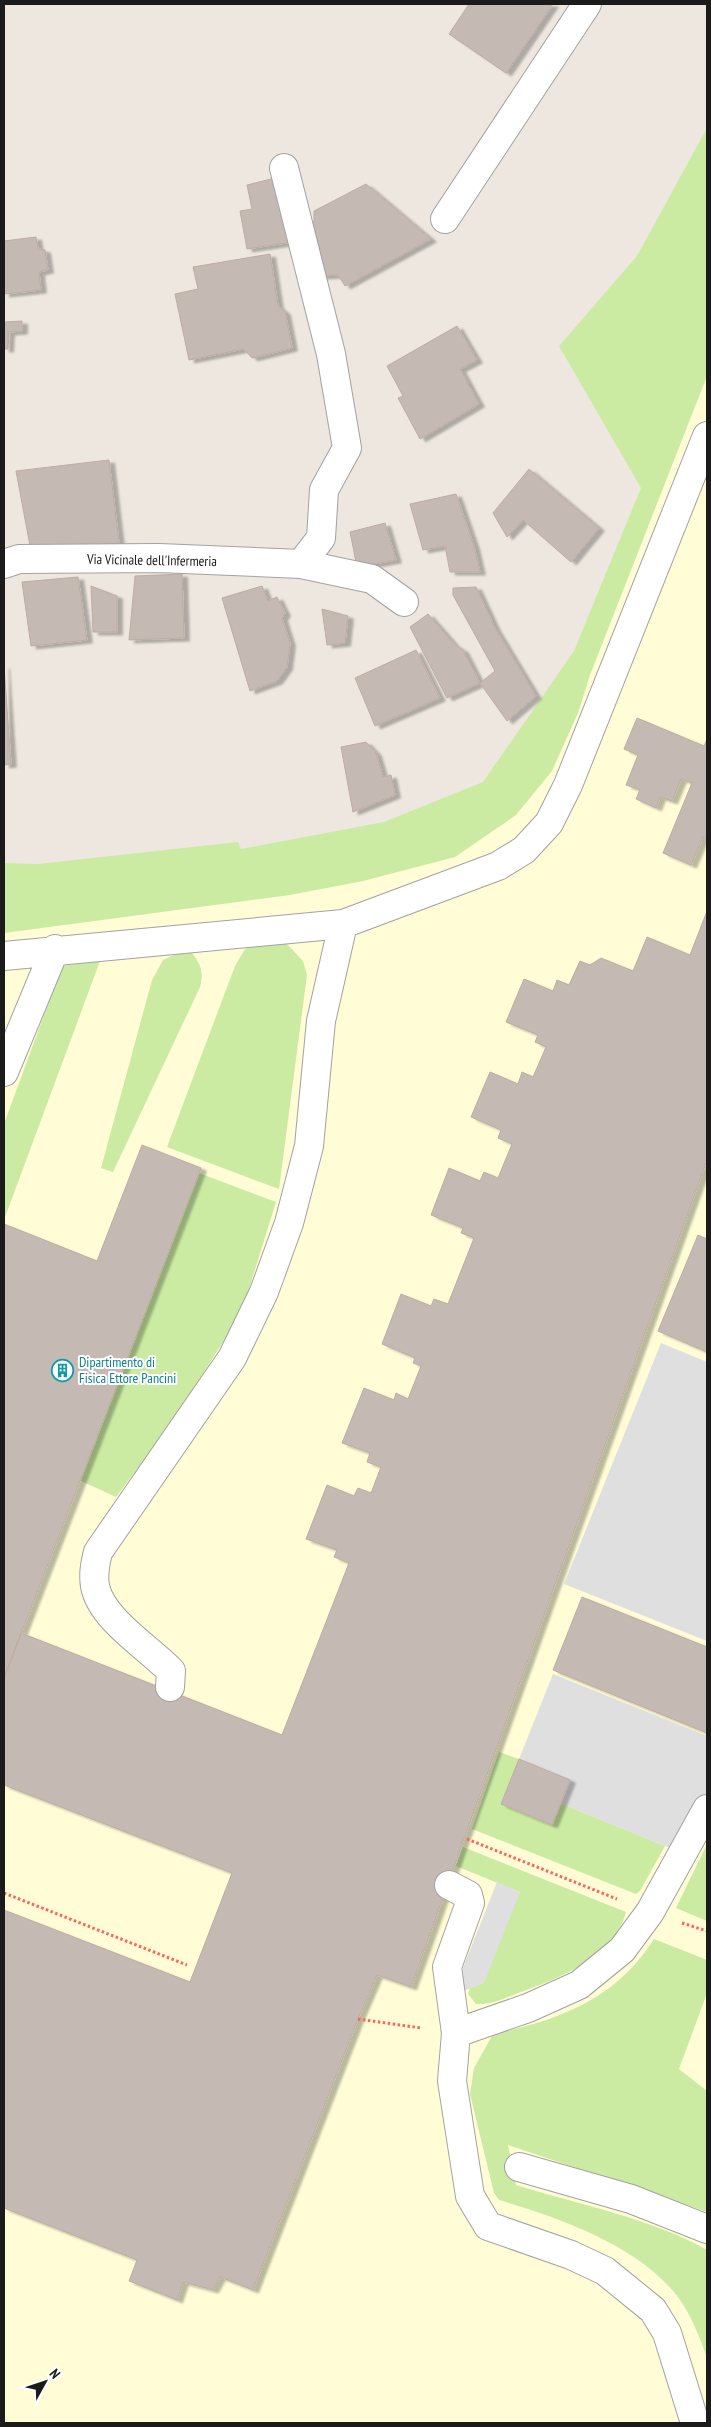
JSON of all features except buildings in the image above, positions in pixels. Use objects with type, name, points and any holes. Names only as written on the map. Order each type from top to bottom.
[{"type":"street","points":[[445,219],[587,4]]},
{"type":"street","points":[[284,168],[331,354],[347,448],[324,490],[321,538],[300,564]]},
{"type":"street","points":[[4,956],[55,949],[343,924],[498,866],[524,850],[549,823],[568,785],[707,436]]},
{"type":"street","name":"Via Vicinale dell'Infermeria","points":[[4,564],[19,559],[149,558],[300,564],[372,579],[404,602]]},
{"type":"street","points":[[170,1687],[171,1671],[114,1619],[102,1604],[95,1588],[94,1571],[98,1552],[232,1358],[264,1292],[289,1223],[309,1146],[321,1021],[343,924]]},
{"type":"street","points":[[4,1072],[55,949]]},
{"type":"street","points":[[456,2033],[528,2008],[579,1985],[622,1950],[650,1912],[707,1809]]},
{"type":"street","points":[[449,1885],[468,1895],[470,1903],[447,1967],[456,2033],[452,2081],[470,2196],[476,2210],[488,2226],[571,2255],[605,2272],[653,2310],[667,2333],[695,2423]]},
{"type":"street","points":[[519,2167],[631,2198],[694,2222],[707,2229]]},
{"type":"path","points":[[467,1838],[650,1912],[707,1931]]},
{"type":"path","points":[[4,1893],[187,1965]]},
{"type":"path","points":[[358,2019],[456,2033]]},
{"type":"shaded area","points":[[707,352],[707,2423],[4,2423],[4,919],[392,827],[486,788],[582,651]]},
{"type":"shaded area","points":[[661,1343],[707,1362],[707,1641],[564,1584]]},
{"type":"shaded area","points":[[553,1674],[707,1736],[707,1809],[682,1853],[560,1803],[570,1780],[519,1759]]},
{"type":"shaded area","points":[[497,1882],[520,1892],[484,1983],[461,1992],[459,1978]]},
{"type":"green space","points":[[707,128],[707,376],[590,675],[578,713],[552,771],[516,815],[455,857],[363,881],[290,895],[4,933],[4,863],[38,864],[238,842],[241,849],[384,822],[483,782],[574,651],[641,488],[559,346],[637,256]]},
{"type":"green space","points":[[267,941],[286,943],[303,961],[307,975],[279,1189],[167,1147],[235,966],[245,949]]},
{"type":"green space","points":[[180,952],[192,953],[198,961],[202,973],[200,987],[113,1172],[101,1168],[152,980],[163,960]]},
{"type":"green space","points":[[100,961],[4,1220],[4,1124],[62,966]]},
{"type":"green space","points":[[199,1173],[276,1202],[248,1292],[231,1329],[174,1420],[116,1497],[79,1480]]},
{"type":"green space","points":[[499,1752],[519,1759],[501,1804],[552,1825],[560,1803],[665,1846],[640,1891],[636,1894],[472,1829]]},
{"type":"green space","points":[[707,1844],[707,1921],[676,1908]]},
{"type":"green space","points":[[463,1847],[626,1912],[620,1927],[598,1953],[568,1972],[499,2000],[476,2004],[468,1994],[470,1988],[520,1892],[456,1866]]},
{"type":"green space","points":[[654,1939],[707,1960],[707,1993],[679,2069],[707,2091],[707,2212],[508,2145],[516,2185],[663,2229],[707,2250],[707,2358],[700,2338],[684,2306],[669,2286],[649,2268],[602,2238],[576,2226],[499,2200],[494,2193],[470,2094],[474,2068],[493,2034],[541,2022],[584,2004],[604,1992],[622,1977],[639,1960]]},
{"type":"place","name":"Dipartimento di Fisica Ettore Pancini","points":[[63,1370]]}]
